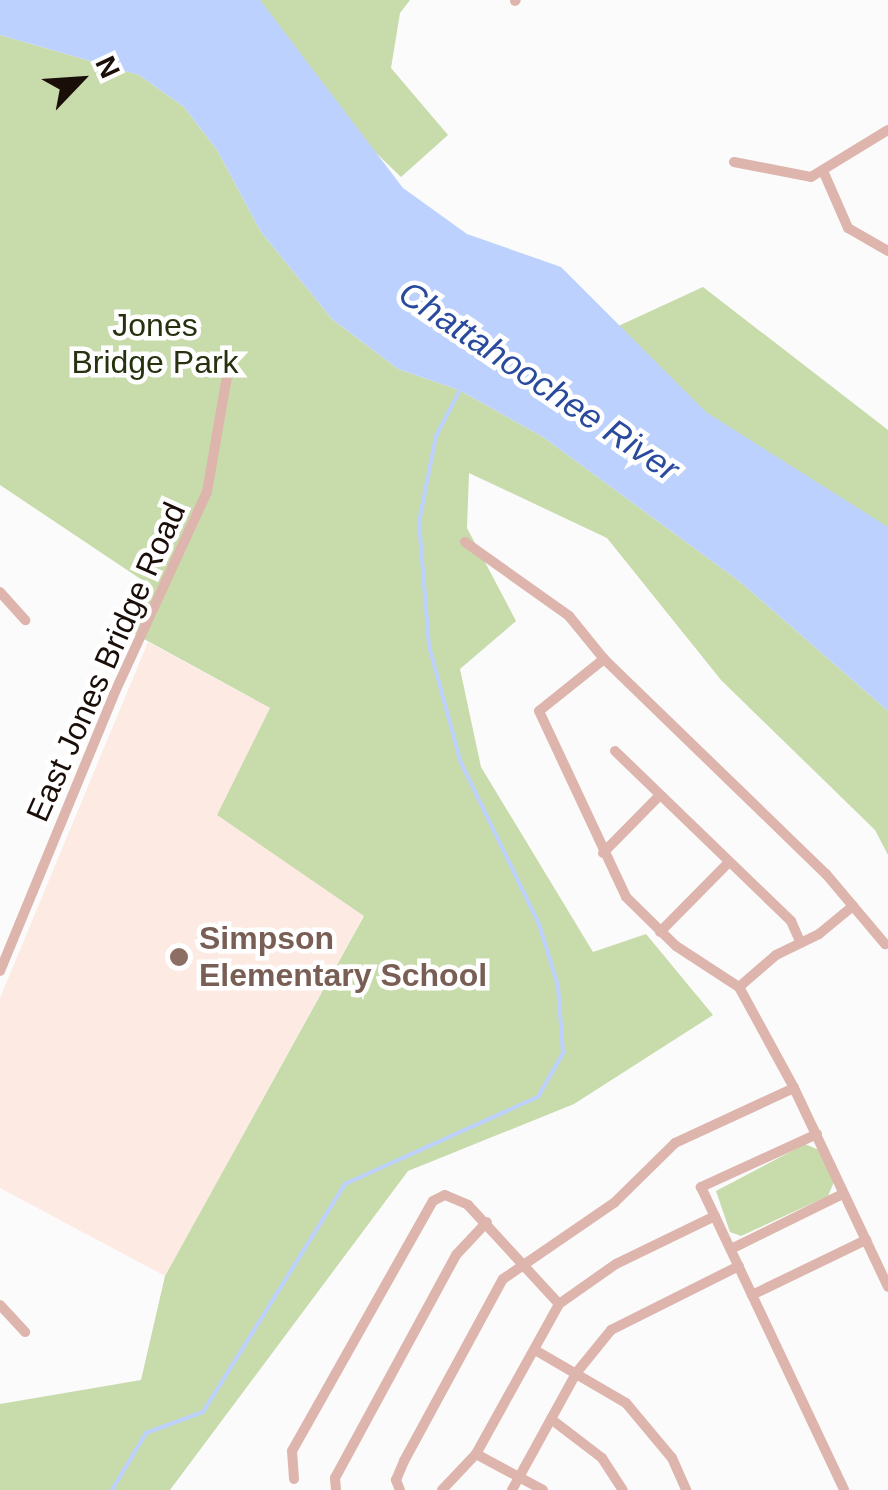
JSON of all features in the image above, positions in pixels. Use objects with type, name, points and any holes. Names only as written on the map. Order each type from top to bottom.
[{"type":"street","points":[[734,162],[798,178],[824,173],[888,130]]},
{"type":"street","points":[[824,173],[848,228],[888,251]]},
{"type":"street","name":"East Jones Bridge Road","points":[[0,971],[114,694],[208,492],[229,364]]},
{"type":"street","points":[[465,542],[539,589],[604,659],[854,906],[885,944]]},
{"type":"street","points":[[0,592],[25,620]]},
{"type":"street","points":[[604,659],[539,711],[602,853],[626,897],[660,932],[739,988],[817,1134],[888,1288]]},
{"type":"street","points":[[615,752],[791,921],[801,942]]},
{"type":"street","points":[[602,853],[660,795]]},
{"type":"street","points":[[660,932],[729,862]]},
{"type":"street","points":[[739,988],[776,954],[854,906]]},
{"type":"street","points":[[400,1490],[396,1480],[404,1462],[503,1279],[523,1261],[614,1203],[674,1143],[794,1088]]},
{"type":"street","points":[[817,1134],[701,1188],[844,1490]]},
{"type":"street","points":[[730,1249],[843,1194]]},
{"type":"street","points":[[294,1479],[292,1451],[434,1201],[445,1196],[468,1204],[558,1304]]},
{"type":"street","points":[[442,1490],[476,1454],[558,1304],[616,1264],[715,1216]]},
{"type":"street","points":[[336,1490],[335,1478],[456,1255],[487,1222]]},
{"type":"street","points":[[752,1295],[866,1240]]},
{"type":"street","points":[[512,1490],[577,1372],[611,1330],[738,1266]]},
{"type":"street","points":[[0,1304],[25,1332]]},
{"type":"street","points":[[534,1350],[577,1372],[651,1428],[686,1490]]},
{"type":"street","points":[[551,1420],[602,1458],[622,1490]]},
{"type":"street","points":[[476,1454],[543,1490]]},
{"type":"shaded area","name":"Simpson Elementary School","points":[[148,642],[270,708],[217,815],[364,915],[165,1276],[0,1188],[0,998]]},
{"type":"green space","points":[[249,0],[410,0],[400,13],[391,68],[448,135],[401,177],[313,92]]},
{"type":"green space","name":"Jones Bridge Park","points":[[0,35],[139,75],[184,107],[217,150],[261,232],[332,319],[398,369],[459,390],[543,437],[739,581],[888,711],[888,855],[875,830],[721,680],[607,538],[469,473],[467,528],[516,621],[460,669],[481,767],[593,952],[646,934],[713,1015],[574,1104],[408,1171],[170,1490],[0,1490],[0,1404],[141,1380],[165,1276],[364,916],[217,815],[270,708],[133,633],[151,586],[0,485]]},
{"type":"green space","points":[[703,287],[888,430],[888,543],[575,346]]},
{"type":"green space","points":[[805,1144],[819,1150],[834,1182],[828,1196],[741,1236],[730,1232],[716,1191]]},
{"type":"water","name":"Chattahoochee River","points":[[0,0],[260,0],[403,188],[467,234],[561,267],[706,412],[888,527],[888,711],[739,581],[543,437],[459,390],[398,369],[332,319],[261,232],[217,150],[184,107],[139,75],[0,35]]},
{"type":"waterway","points":[[112,1490],[146,1433],[203,1412],[345,1184],[538,1097],[563,1053],[558,986],[539,924],[461,763],[429,646],[419,522],[436,436],[462,386]]},
{"type":"place","name":"Simpson Elementary School","points":[[179,957]]}]
